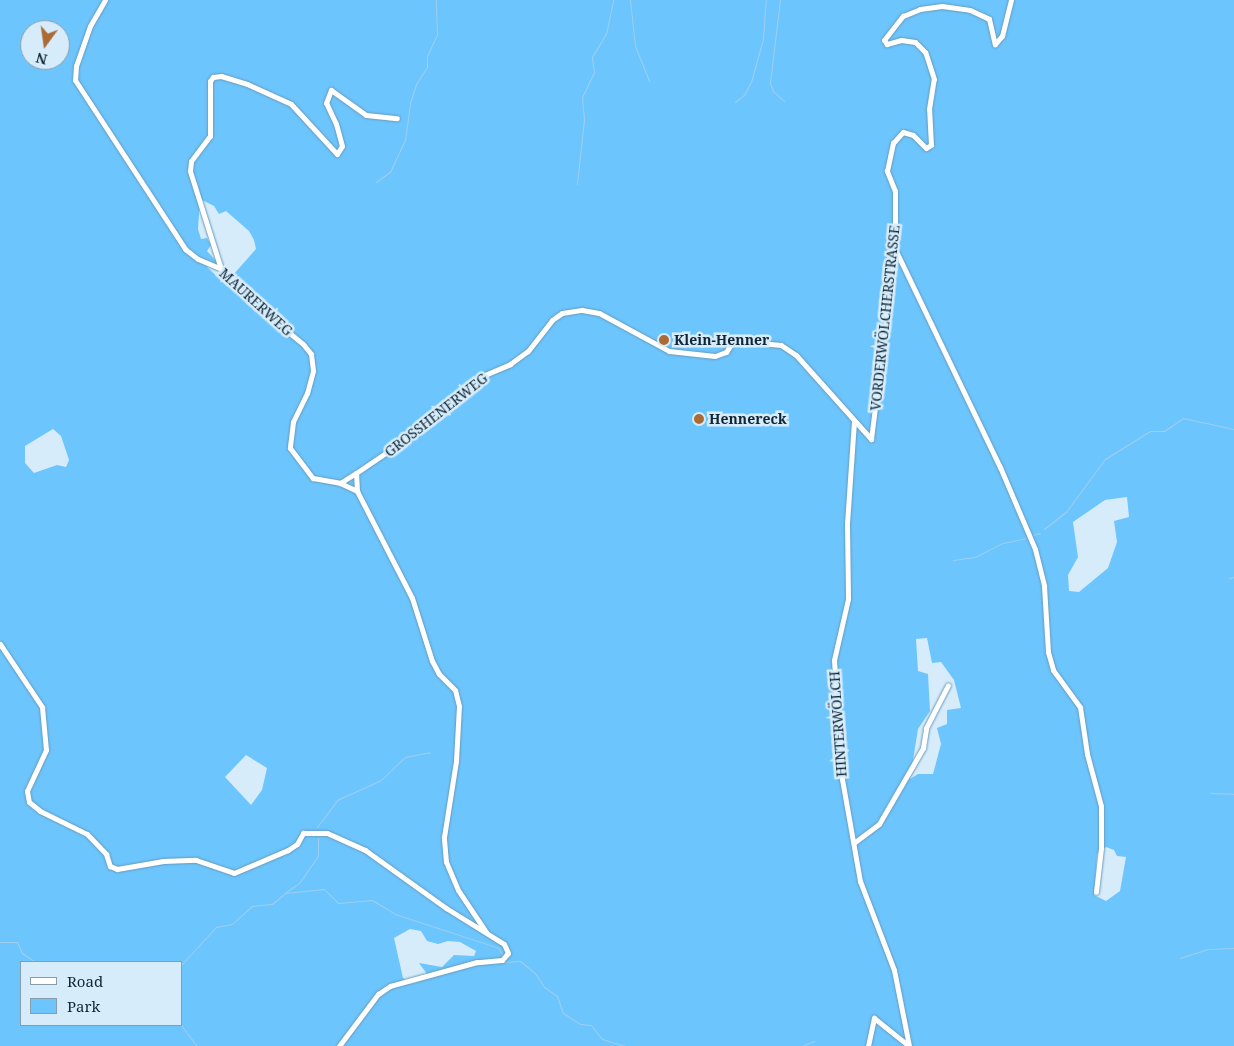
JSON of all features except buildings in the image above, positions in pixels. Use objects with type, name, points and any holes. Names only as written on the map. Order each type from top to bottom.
[{"type":"street","name":"MAURERWEG","points":[[105,0],[90,26],[76,66],[75,80],[185,249],[198,259],[222,269],[245,296],[304,344],[311,354],[313,371],[307,393],[293,422],[290,448],[313,478],[340,483],[357,491]]},
{"type":"street","name":"VORDERWÖLCHERSTRASSE","points":[[854,421],[867,438],[872,438],[886,302],[895,249],[895,191],[887,173],[891,153],[896,139],[903,132],[913,135],[926,148],[931,145],[929,109],[934,79],[933,66],[919,45],[905,39],[887,44],[884,40],[903,16],[920,9],[942,6],[970,10],[989,19],[995,44],[1002,36],[1011,0]]},
{"type":"street","points":[[222,269],[190,170],[191,161],[210,136],[210,81],[213,77],[221,76],[247,84],[291,104],[336,154],[341,151],[341,144],[326,103],[331,90],[366,115],[397,118]]},
{"type":"street","points":[[895,249],[1000,467],[1035,549],[1044,586],[1048,652],[1053,670],[1080,707],[1087,754],[1101,806],[1101,848],[1096,892]]},
{"type":"street","name":"GROSSHENERWEG","points":[[340,483],[421,430],[480,377],[510,364],[528,351],[552,320],[562,313],[582,310],[599,313],[670,351],[715,356],[740,341],[781,345],[796,354],[854,421]]},
{"type":"street","name":"HINTERWÖLCH","points":[[854,421],[848,506],[848,599],[834,660],[842,779],[863,891],[894,970],[909,1046]]},
{"type":"street","points":[[356,473],[357,491],[412,598],[432,661],[439,674],[456,690],[459,715],[456,761],[444,837],[446,862],[458,890],[486,932]]},
{"type":"street","points":[[0,644],[42,707],[46,750],[27,791],[29,802],[40,811],[87,834],[106,854],[110,866],[118,870],[163,860],[196,860],[234,873],[288,850],[298,844],[303,833],[327,833],[365,850],[446,908],[504,944],[508,953],[502,960],[477,962],[390,986],[370,1000],[362,1018],[338,1046]]},
{"type":"street","points":[[855,842],[879,824],[923,748],[926,728],[948,685]]},
{"type":"street","points":[[868,1046],[874,1018],[909,1046]]},
{"type":"green space","points":[[0,0],[1234,0],[1234,1046],[0,1046]],"holes":[[[200,199],[214,206],[219,214],[226,211],[249,231],[254,240],[256,249],[225,284],[207,267],[220,265],[207,251],[211,245],[207,238],[201,239],[198,229]],[[53,429],[61,436],[69,460],[66,467],[57,465],[34,473],[25,463],[25,446]],[[1127,497],[1129,517],[1114,521],[1117,542],[1108,568],[1079,592],[1069,591],[1068,575],[1078,557],[1073,522],[1105,500]],[[927,638],[932,663],[941,662],[954,680],[961,708],[947,710],[947,724],[937,728],[941,744],[933,774],[918,774],[910,779],[918,729],[930,711],[928,674],[918,671],[916,639]],[[246,755],[267,768],[262,790],[251,805],[225,777]],[[1106,847],[1114,850],[1117,856],[1126,857],[1120,891],[1106,901],[1094,895],[1097,854]],[[410,929],[421,931],[427,941],[438,944],[448,941],[460,942],[476,951],[474,956],[454,955],[442,967],[419,963],[430,978],[410,984],[403,978],[394,938]]]},
{"type":"waterway","points":[[376,182],[390,172],[405,140],[410,103],[416,84],[427,67],[427,56],[437,35],[436,0]]},
{"type":"waterway","points":[[577,184],[584,120],[582,97],[594,72],[592,57],[606,34],[613,0]]},
{"type":"waterway","points":[[630,0],[635,46],[649,81]]},
{"type":"waterway","points":[[735,102],[744,95],[751,82],[763,39],[766,0]]},
{"type":"waterway","points":[[780,0],[770,83],[773,91],[784,101]]},
{"type":"waterway","points":[[1044,529],[1066,512],[1105,459],[1150,431],[1164,431],[1183,418],[1234,429]]},
{"type":"waterway","points":[[1033,535],[1040,533]]},
{"type":"waterway","points":[[953,560],[975,557],[1003,543],[1026,538]]},
{"type":"waterway","points":[[1229,578],[1234,577]]},
{"type":"waterway","points":[[317,827],[337,800],[381,780],[405,757],[430,752]]},
{"type":"waterway","points":[[1210,793],[1234,794]]},
{"type":"waterway","points":[[286,892],[299,883],[318,856],[318,838]]},
{"type":"waterway","points":[[182,964],[216,927],[232,924],[252,906],[272,904],[285,893],[324,889],[338,903],[372,900],[395,914],[499,948],[502,954]]},
{"type":"waterway","points":[[0,942],[17,942],[22,953],[34,961]]},
{"type":"waterway","points":[[1180,958],[1208,949],[1234,948]]},
{"type":"waterway","points":[[503,962],[520,961],[535,973],[544,987],[557,996],[563,1013],[580,1024],[591,1025],[602,1039],[625,1046]]},
{"type":"waterway","points":[[182,1026],[197,1046]]},
{"type":"waterway","points":[[802,1046],[814,1041]]},
{"type":"place","name":"Klein-Henner","points":[[664,340]]},
{"type":"place","name":"Hennereck","points":[[699,419]]}]
